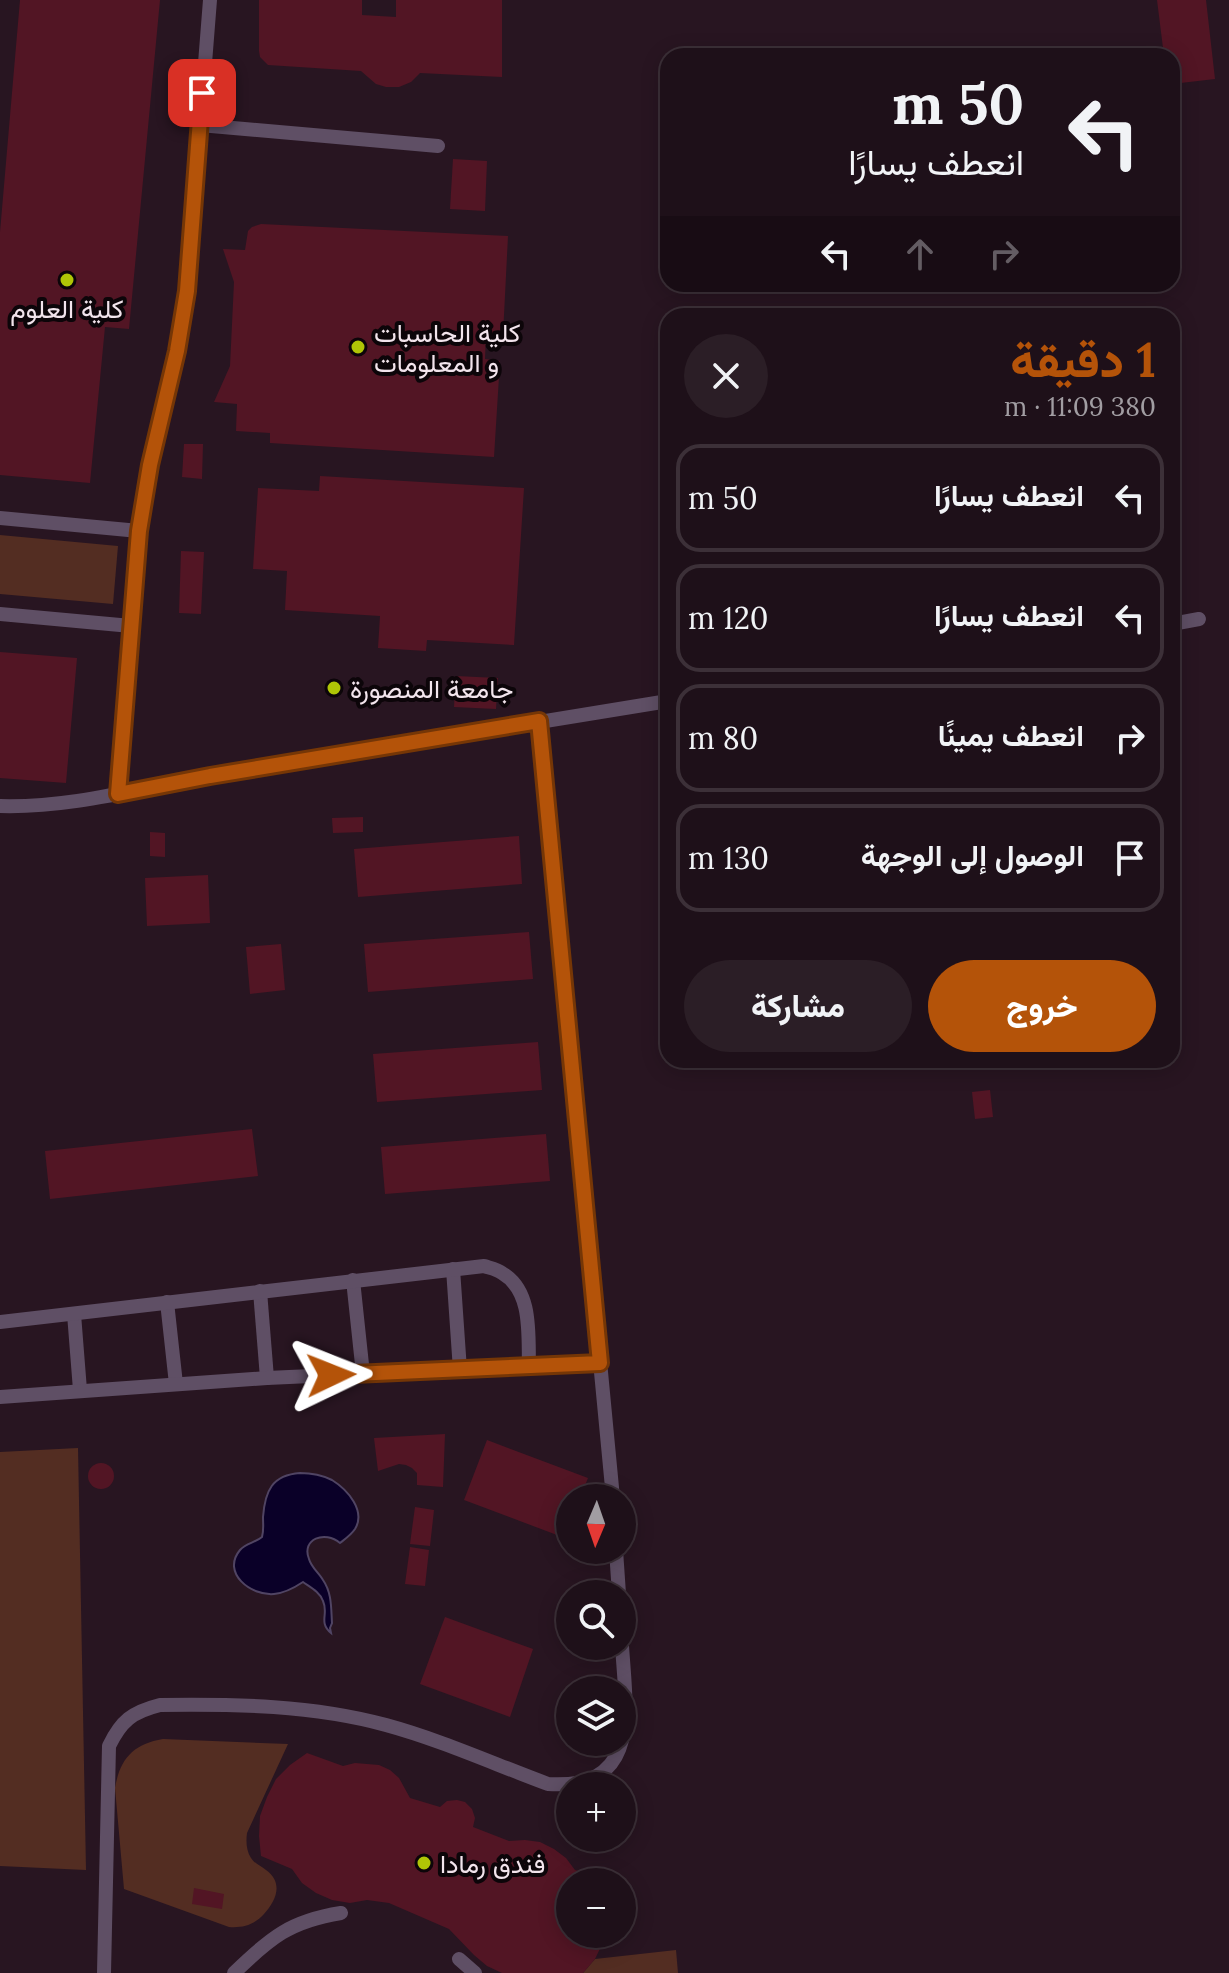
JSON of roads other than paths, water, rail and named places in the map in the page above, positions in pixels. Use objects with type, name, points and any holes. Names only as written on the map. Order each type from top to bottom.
[{"type":"lane","points":[[118,794],[139,531],[187,291],[210,0]]},
{"type":"lane","points":[[200,125],[438,146]]},
{"type":"lane","points":[[0,518],[139,531]]},
{"type":"lane","points":[[0,614],[131,626]]},
{"type":"lane","points":[[1180,623],[1199,619]]},
{"type":"lane","points":[[0,806],[87,801],[194,779],[660,702]]},
{"type":"lane","points":[[539,721],[612,1484]]},
{"type":"lane","points":[[0,1322],[484,1266],[503,1273],[518,1286],[526,1304],[529,1367]]},
{"type":"lane","points":[[453,1269],[460,1370]]},
{"type":"lane","points":[[353,1280],[363,1374]]},
{"type":"lane","points":[[260,1291],[267,1378]]},
{"type":"lane","points":[[167,1302],[176,1384]]},
{"type":"lane","points":[[74,1314],[80,1390]]},
{"type":"lane","points":[[0,1397],[267,1378],[600,1363]]},
{"type":"lane","points":[[104,1973],[109,1746],[116,1731],[128,1718],[143,1709],[160,1705],[270,1706],[308,1710],[384,1724],[548,1784],[568,1785],[587,1781],[604,1770],[617,1755],[625,1737],[623,1660]]},
{"type":"lane","points":[[234,1973],[279,1933],[319,1916],[341,1913]]},
{"type":"lane","points":[[459,1959],[475,1973]]},
{"type":"place","name":"كلية العلوم","points":[[67,280]]},
{"type":"place","name":"كلية الحاسبات و المعلومات","points":[[358,347]]},
{"type":"place","name":"جامعة المنصورة","points":[[334,688]]},
{"type":"place","name":"فندق رمادا","points":[[424,1863]]}]
